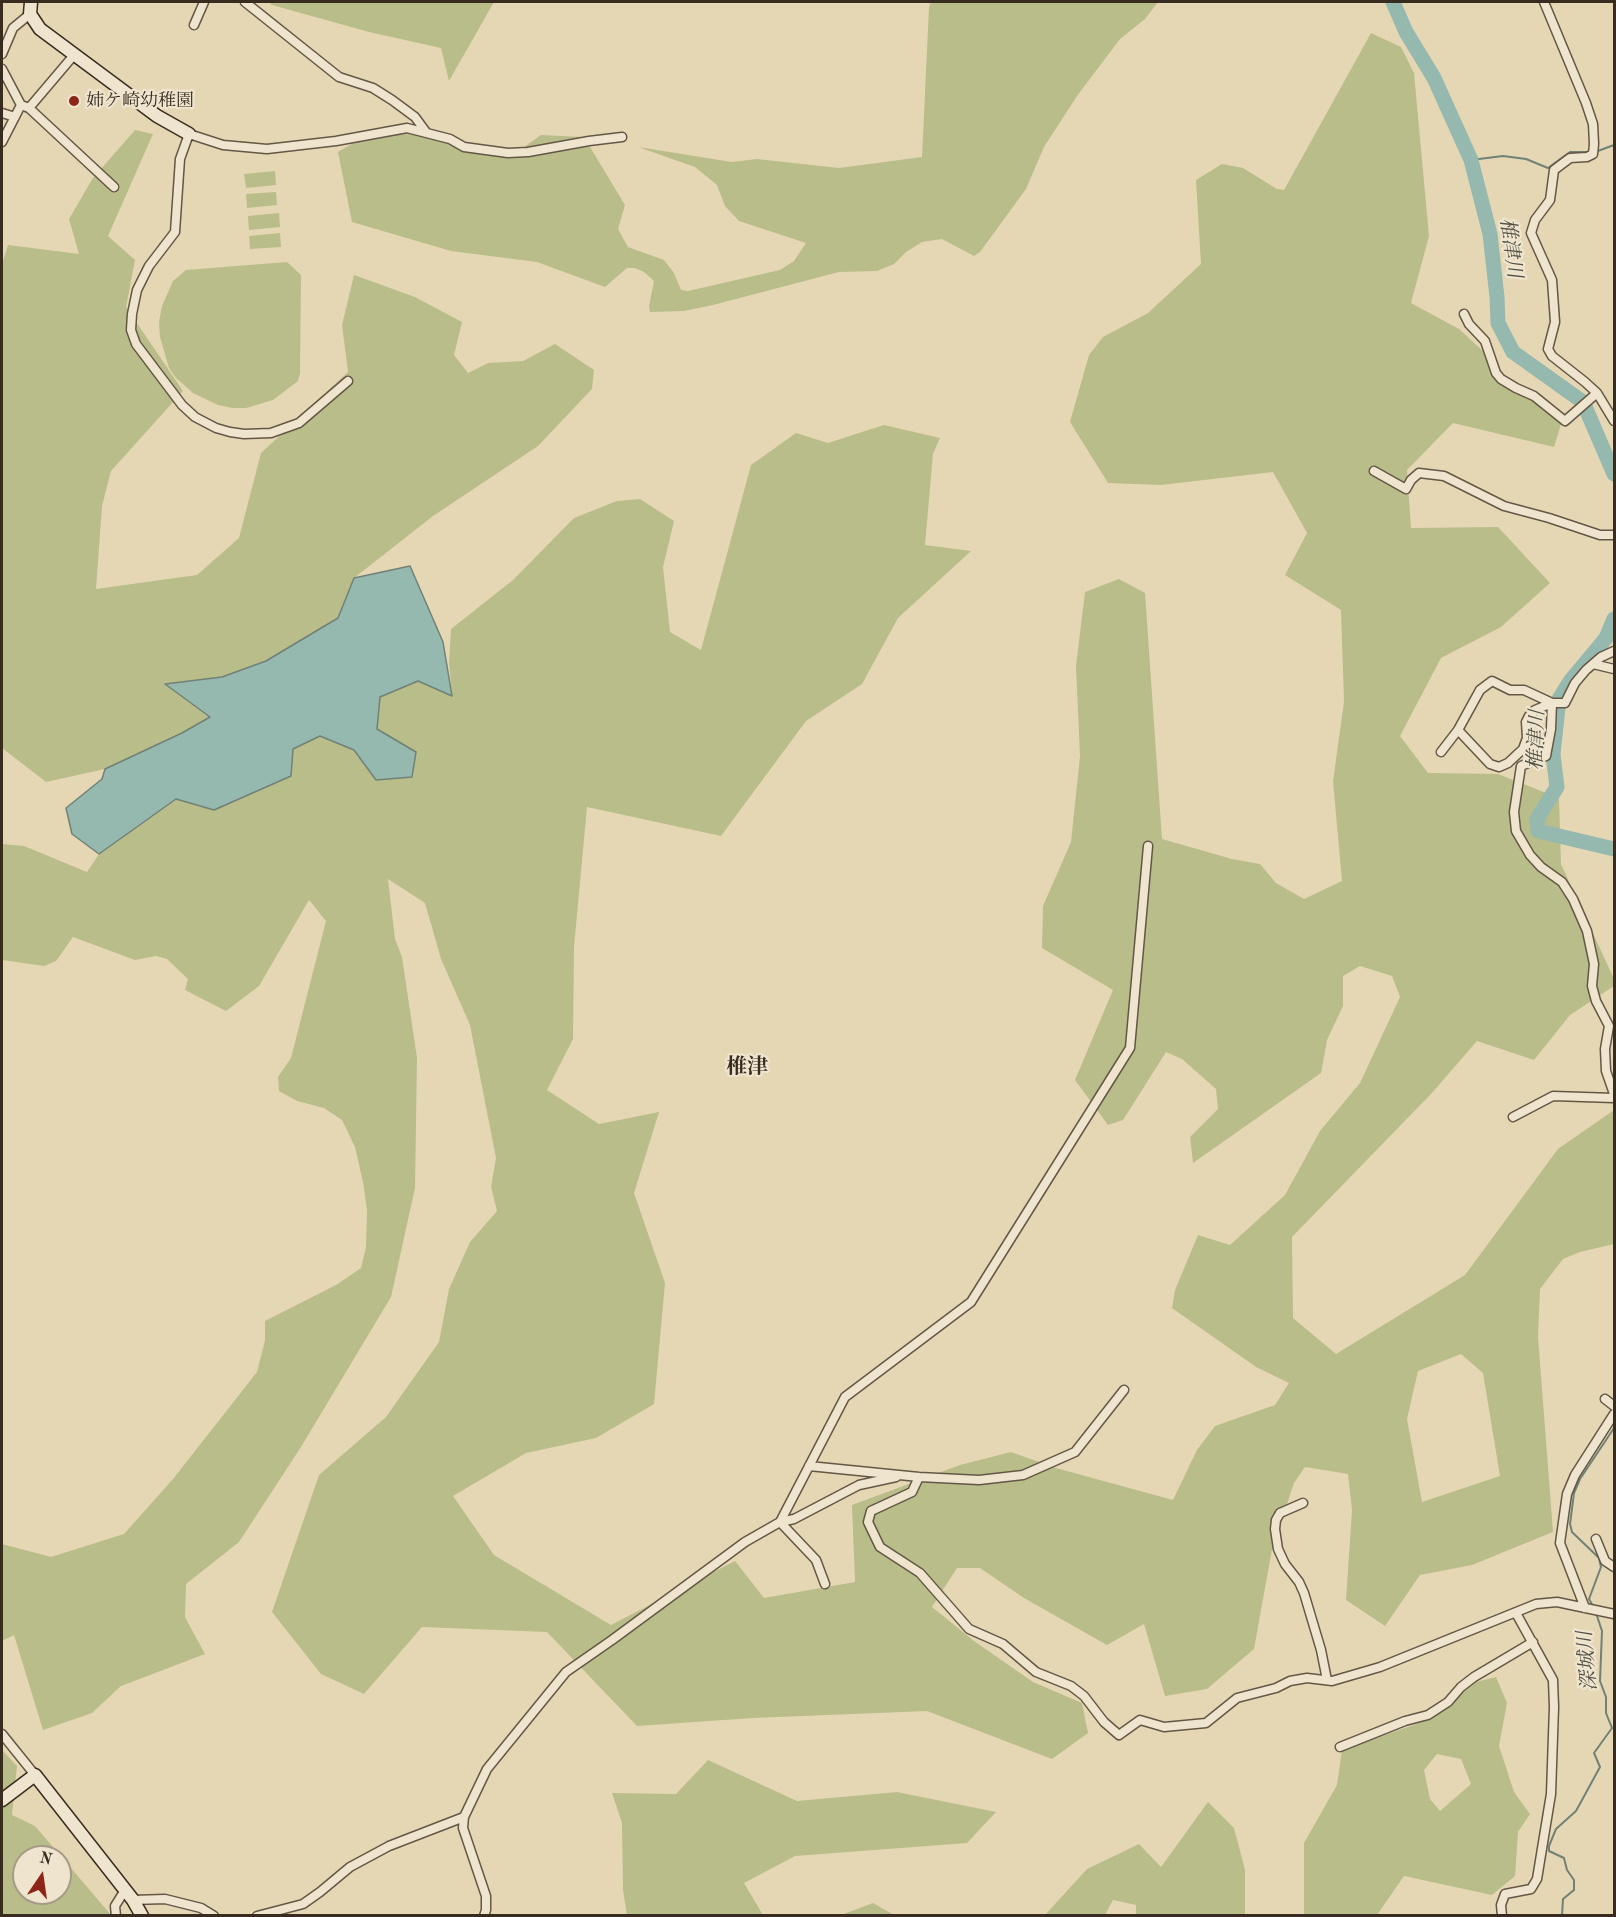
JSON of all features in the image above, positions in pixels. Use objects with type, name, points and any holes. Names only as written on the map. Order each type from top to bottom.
[{"type":"street","points":[[194,25],[204,2]]},
{"type":"street","points":[[245,2],[339,77],[373,88],[383,94],[415,117],[426,132]]},
{"type":"street","points":[[1544,2],[1586,103],[1593,124],[1594,144],[1593,154],[1587,157],[1570,158],[1554,170],[1550,200],[1535,220],[1531,232],[1552,280],[1555,322],[1548,350],[1552,356],[1597,393],[1614,421]]},
{"type":"street","points":[[2,53],[13,28],[30,8],[40,30],[157,116],[189,134],[223,145],[267,149],[336,141],[407,128],[450,139],[465,147],[508,153],[622,137]]},
{"type":"street","points":[[2,142],[15,117],[74,55]]},
{"type":"street","points":[[2,69],[25,107],[114,187]]},
{"type":"street","points":[[2,113],[15,117]]},
{"type":"street","points":[[189,134],[180,159],[175,232],[149,266],[137,290],[131,330],[136,344],[182,405],[195,417],[216,429],[230,432],[271,433],[299,423],[348,381]]},
{"type":"street","points":[[1464,314],[1469,324],[1485,341],[1496,373],[1501,379],[1534,396],[1565,421],[1597,393]]},
{"type":"street","points":[[1374,471],[1406,489],[1419,473],[1444,476],[1504,506],[1549,518],[1599,536],[1614,535]]},
{"type":"street","points":[[1458,730],[1490,764],[1499,766],[1508,763],[1523,748],[1527,738],[1526,722],[1529,716],[1535,710],[1552,703],[1564,703],[1575,683],[1593,664],[1614,651]]},
{"type":"street","points":[[1593,664],[1614,669]]},
{"type":"street","points":[[1441,752],[1458,730],[1480,690],[1492,681],[1510,690],[1524,690],[1552,703]]},
{"type":"street","points":[[1513,1117],[1553,1096],[1614,1096],[1606,1071],[1605,1050],[1609,1026],[1596,1001],[1592,986],[1594,964],[1587,931],[1574,899],[1562,882],[1541,867],[1530,855],[1516,831],[1515,812],[1521,766],[1546,756],[1551,729],[1552,703]]},
{"type":"street","points":[[780,1522],[845,1397],[971,1302],[1130,1048],[1148,846]]},
{"type":"street","points":[[809,1466],[919,1477],[979,1480],[1023,1475],[1075,1452],[1124,1390]]},
{"type":"street","points":[[1605,1399],[1614,1406]]},
{"type":"street","points":[[1585,1608],[1560,1543],[1567,1494],[1575,1475],[1614,1414]]},
{"type":"street","points":[[863,1484],[865,1472]]},
{"type":"street","points":[[484,1916],[486,1896],[463,1828],[464,1817],[488,1769],[566,1672],[745,1542],[780,1522],[794,1519],[863,1484],[904,1475]]},
{"type":"street","points":[[919,1477],[912,1492],[872,1511],[868,1522],[880,1547],[920,1573],[969,1629],[1003,1644],[1036,1672],[1071,1686],[1084,1696],[1104,1722],[1119,1735],[1140,1720],[1164,1727],[1206,1723],[1237,1698],[1276,1688],[1290,1681],[1307,1678],[1332,1681],[1380,1667],[1536,1604],[1557,1602],[1614,1614]]},
{"type":"street","points":[[1303,1503],[1280,1513],[1275,1529],[1278,1549],[1304,1593],[1321,1650],[1327,1680]]},
{"type":"street","points":[[780,1522],[816,1560],[825,1584]]},
{"type":"street","points":[[1596,1539],[1605,1561],[1614,1567]]},
{"type":"street","points":[[1502,1916],[1501,1905],[1505,1894],[1531,1888],[1537,1879],[1549,1817],[1553,1680],[1516,1613]]},
{"type":"street","points":[[1340,1747],[1405,1721],[1428,1715],[1448,1701],[1474,1677],[1533,1642]]},
{"type":"street","points":[[2,1734],[133,1900],[142,1916]]},
{"type":"street","points":[[2,1800],[35,1775]]},
{"type":"street","points":[[257,1916],[303,1904],[350,1866],[389,1846],[464,1817]]},
{"type":"street","points":[[116,1916],[115,1906],[125,1890]]},
{"type":"street","points":[[133,1900],[165,1899],[201,1908],[214,1916]]},
{"type":"green space","points":[[269,2],[494,2],[449,81],[441,48],[369,32],[272,5]]},
{"type":"green space","points":[[931,2],[1158,2],[1145,19],[1120,39],[1077,96],[1044,147],[1026,189],[980,252],[974,256],[942,239],[922,242],[906,252],[894,264],[877,271],[839,272],[713,305],[684,311],[650,312],[654,281],[635,268],[627,268],[605,287],[537,262],[451,251],[352,222],[338,152],[358,140],[411,133],[510,157],[541,135],[584,137],[625,205],[618,229],[628,247],[664,260],[674,273],[681,290],[688,291],[780,270],[794,261],[806,243],[739,221],[725,206],[717,185],[695,167],[638,147],[732,162],[757,159],[839,168],[922,157]]},
{"type":"green space","points":[[1371,33],[1401,47],[1414,73],[1429,236],[1411,303],[1459,329],[1484,352],[1492,375],[1514,390],[1537,401],[1561,424],[1554,447],[1453,423],[1407,470],[1411,528],[1498,527],[1550,583],[1501,627],[1441,658],[1400,736],[1428,773],[1498,774],[1559,798],[1561,864],[1614,979],[1614,986],[1570,1015],[1534,1060],[1477,1041],[1431,1094],[1292,1237],[1293,1318],[1336,1354],[1465,1275],[1558,1149],[1614,1110],[1614,1244],[1580,1252],[1563,1259],[1540,1289],[1538,1337],[1553,1532],[1472,1565],[1420,1575],[1385,1626],[1346,1600],[1352,1510],[1348,1474],[1305,1467],[1294,1483],[1272,1549],[1254,1649],[1207,1689],[1165,1696],[1144,1624],[1107,1645],[1024,1598],[980,1568],[957,1568],[932,1607],[974,1641],[1033,1682],[1082,1703],[1088,1733],[1052,1759],[927,1711],[753,1718],[637,1726],[547,1632],[422,1627],[364,1694],[321,1674],[272,1612],[319,1475],[386,1417],[439,1342],[449,1289],[470,1242],[497,1211],[491,1187],[496,1158],[470,1025],[441,959],[425,903],[388,879],[395,939],[402,957],[417,1058],[415,1188],[391,1297],[301,1447],[239,1542],[186,1584],[185,1617],[205,1654],[121,1686],[92,1713],[43,1730],[14,1635],[2,1641],[2,1544],[51,1557],[124,1534],[173,1479],[257,1372],[265,1340],[265,1321],[336,1285],[361,1268],[366,1247],[367,1210],[355,1147],[342,1120],[324,1108],[297,1101],[279,1091],[278,1077],[291,1058],[326,921],[309,900],[259,986],[226,1011],[185,990],[188,979],[167,959],[156,956],[135,960],[73,937],[56,961],[44,966],[2,960],[2,844],[24,846],[87,872],[99,854],[176,799],[215,810],[293,749],[320,736],[354,750],[376,780],[416,752],[377,729],[380,696],[418,681],[452,696],[449,662],[451,629],[513,580],[574,518],[617,501],[640,499],[674,521],[663,567],[670,632],[701,650],[751,465],[796,433],[828,443],[884,425],[940,438],[933,454],[925,545],[971,551],[898,618],[862,684],[806,721],[721,836],[587,807],[574,947],[573,1039],[547,1090],[599,1124],[659,1112],[634,1193],[665,1283],[654,1404],[596,1438],[526,1453],[453,1496],[494,1555],[611,1625],[735,1561],[764,1598],[855,1582],[852,1505],[960,1465],[1011,1452],[1056,1468],[1173,1500],[1197,1450],[1215,1426],[1275,1405],[1289,1383],[1256,1367],[1172,1308],[1175,1290],[1198,1235],[1230,1245],[1285,1195],[1320,1131],[1360,1083],[1400,997],[1392,976],[1360,966],[1343,976],[1343,1006],[1327,1040],[1321,1073],[1193,1163],[1190,1137],[1218,1109],[1216,1089],[1182,1059],[1166,1052],[1123,1120],[1108,1125],[1075,1080],[1113,990],[1042,948],[1043,906],[1071,842],[1080,756],[1076,666],[1085,592],[1119,579],[1145,593],[1162,839],[1232,859],[1260,864],[1276,883],[1304,899],[1342,881],[1333,781],[1344,702],[1341,610],[1285,575],[1307,533],[1273,472],[1161,485],[1108,483],[1070,422],[1089,355],[1103,337],[1148,313],[1201,264],[1196,180],[1222,164],[1243,168],[1277,189],[1284,190]],"holes":[[[1461,1354],[1483,1373],[1500,1476],[1422,1502],[1407,1419],[1418,1371]]]},
{"type":"green space","points":[[135,130],[153,134],[108,236],[135,260],[126,307],[183,391],[111,471],[102,506],[96,589],[197,575],[239,538],[261,453],[348,372],[342,325],[354,275],[415,297],[462,322],[454,355],[468,373],[488,363],[523,361],[555,344],[594,370],[592,389],[538,446],[433,516],[354,578],[338,618],[266,661],[222,677],[166,684],[211,717],[105,769],[46,782],[2,748],[2,264],[8,245],[79,254],[69,219],[93,178]]},
{"type":"green space","points":[[275,171],[276,185],[246,188],[244,174]]},
{"type":"green space","points":[[276,192],[277,205],[247,208],[246,194]]},
{"type":"green space","points":[[279,213],[280,227],[249,230],[248,216]]},
{"type":"green space","points":[[280,233],[281,247],[250,249],[249,236]]},
{"type":"green space","points":[[287,262],[301,275],[298,381],[273,400],[246,408],[218,405],[193,393],[176,378],[169,368],[160,337],[159,322],[162,306],[173,281],[186,270]]},
{"type":"green space","points":[[1496,1677],[1507,1703],[1499,1746],[1514,1792],[1530,1814],[1518,1832],[1515,1876],[1492,1895],[1404,1876],[1377,1915],[1304,1916],[1304,1843],[1337,1785],[1342,1750],[1422,1722],[1476,1682]],"holes":[[[1437,1754],[1461,1759],[1471,1784],[1440,1811],[1430,1799],[1424,1770]]]},
{"type":"green space","points":[[2,1750],[17,1766],[12,1815],[35,1826],[51,1845],[12,1845],[12,1905],[72,1905],[72,1869],[111,1915],[2,1915]]},
{"type":"green space","points":[[708,1760],[797,1801],[897,1792],[996,1812],[967,1843],[795,1856],[744,1883],[763,1915],[627,1915],[623,1890],[622,1823],[612,1793],[676,1794]]},
{"type":"green space","points":[[1208,1802],[1234,1828],[1245,1870],[1245,1915],[1136,1915],[1136,1905],[1113,1900],[1105,1915],[1045,1915],[1087,1869],[1139,1844],[1161,1867]]},
{"type":"green space","points":[[873,1903],[894,1915],[841,1915]]},
{"type":"water","points":[[410,566],[443,642],[452,696],[418,681],[380,697],[377,729],[416,752],[412,777],[376,780],[354,750],[320,736],[293,749],[291,776],[214,810],[176,799],[99,854],[72,834],[66,808],[102,779],[105,769],[182,733],[210,717],[165,684],[222,677],[266,661],[338,618],[354,578]]},
{"type":"waterway","name":"椎津川","points":[[1393,2],[1406,32],[1434,78],[1471,160],[1490,234],[1498,323],[1513,352],[1583,402],[1614,474]]},
{"type":"waterway","points":[[1595,152],[1614,145]]},
{"type":"waterway","points":[[1471,160],[1503,156],[1526,159],[1548,168],[1570,152],[1589,152]]},
{"type":"waterway","name":"椎津川","points":[[1614,619],[1606,638],[1571,680],[1559,699],[1553,754],[1557,787],[1537,819],[1538,831],[1614,849]]},
{"type":"waterway","name":"深城川","points":[[1594,1608],[1589,1599],[1601,1567],[1599,1558],[1572,1532],[1570,1524],[1574,1493],[1580,1479],[1614,1428]]},
{"type":"waterway","name":"深城川","points":[[1562,1916],[1563,1899],[1574,1890],[1574,1880],[1567,1870],[1564,1858],[1549,1851],[1549,1846],[1556,1829],[1576,1811],[1600,1767],[1594,1753],[1612,1728],[1606,1713],[1606,1697],[1600,1681],[1602,1631],[1596,1613]]},
{"type":"place","name":"姉ケ崎幼稚園","points":[[74,101]]},
{"type":"district","name":"椎津","points":[[747,1067]]}]
